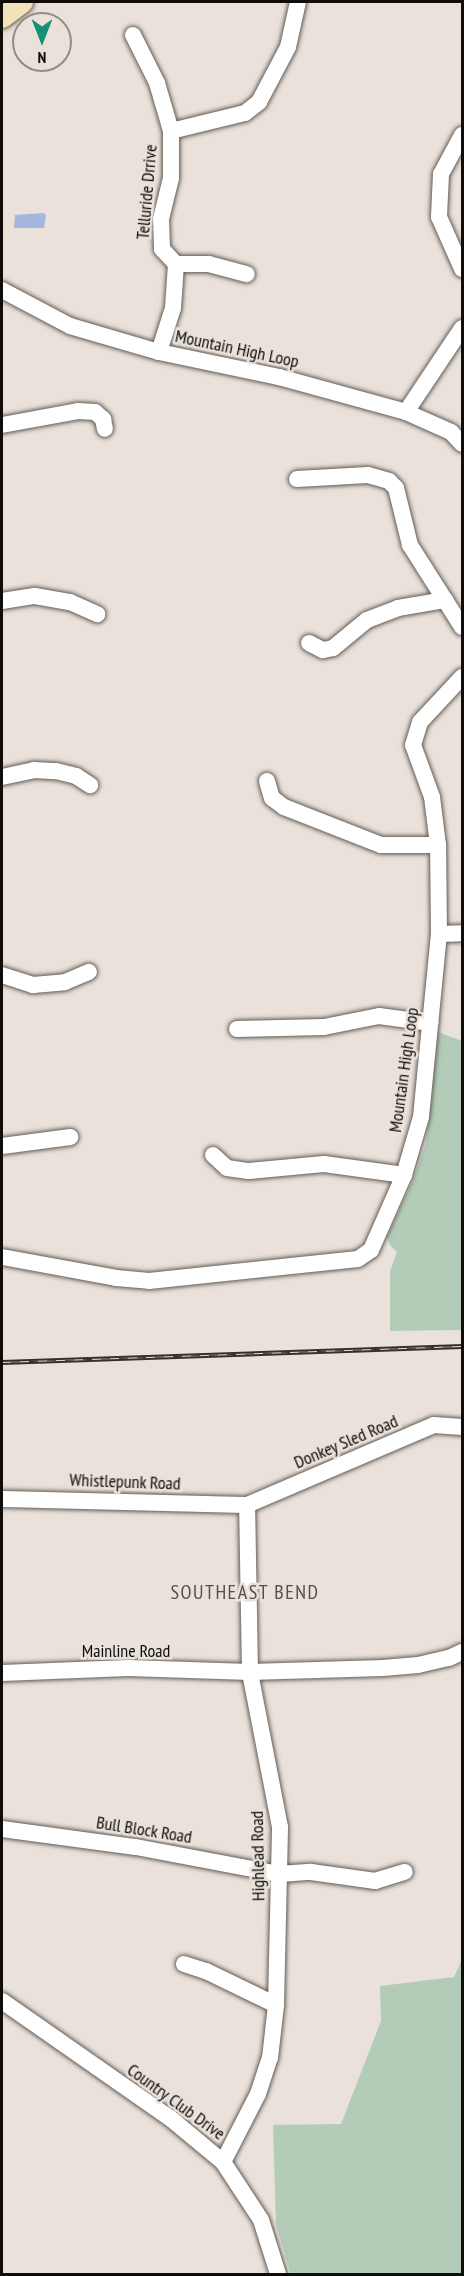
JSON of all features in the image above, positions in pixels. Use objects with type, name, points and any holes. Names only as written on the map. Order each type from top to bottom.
[{"type":"main road","points":[[2,17],[22,2]]},
{"type":"street","points":[[171,131],[245,113],[259,102],[288,47],[298,2]]},
{"type":"street","name":"Telluride Drrive","points":[[133,35],[158,83],[171,131],[171,178],[161,219],[162,249],[176,264]]},
{"type":"street","points":[[462,135],[441,174],[439,216],[462,269]]},
{"type":"street","points":[[159,352],[173,308],[176,264],[209,264],[247,274]]},
{"type":"street","name":"Mountain High Loop","points":[[2,290],[70,326],[159,352],[279,376],[406,412],[451,432],[462,444]]},
{"type":"street","points":[[406,412],[462,328]]},
{"type":"street","points":[[2,425],[78,411],[94,412],[103,419],[105,429]]},
{"type":"street","points":[[297,479],[368,475],[389,481],[396,488],[410,545],[462,627]]},
{"type":"street","points":[[2,601],[35,596],[70,602],[97,614]]},
{"type":"street","points":[[309,643],[322,650],[333,648],[367,620],[398,608],[445,600]]},
{"type":"street","name":"Mountain High Loop","points":[[2,1257],[116,1278],[149,1281],[358,1259],[371,1250],[404,1175],[421,1117],[439,934],[438,845],[432,797],[413,746],[420,722],[462,677]]},
{"type":"street","points":[[2,777],[34,770],[56,771],[76,776],[90,785]]},
{"type":"street","points":[[267,781],[272,798],[284,807],[381,845],[438,845]]},
{"type":"street","points":[[439,934],[462,933]]},
{"type":"street","points":[[2,975],[33,985],[65,982],[89,972]]},
{"type":"street","points":[[237,1029],[324,1027],[379,1016],[431,1023]]},
{"type":"street","points":[[2,1146],[70,1137]]},
{"type":"street","points":[[213,1155],[227,1168],[249,1171],[324,1164],[404,1175]]},
{"type":"street","name":"Donkey Sled Road","points":[[248,1505],[434,1425],[462,1426]]},
{"type":"street","name":"Whistlepunk Road","points":[[2,1498],[248,1505]]},
{"type":"street","name":"Highlead Road","points":[[223,2162],[258,2094],[270,2058],[276,2004],[280,1827],[250,1672],[248,1505]]},
{"type":"street","name":"Mainline Road","points":[[2,1673],[128,1668],[250,1672],[383,1668],[418,1665],[449,1658],[462,1652]]},
{"type":"street","name":"Bull Block Road","points":[[2,1829],[136,1847],[279,1874],[311,1872],[375,1881],[405,1872]]},
{"type":"street","points":[[184,1964],[206,1971],[276,2004]]},
{"type":"street","name":"Country Club Drive","points":[[2,2001],[170,2118],[223,2162],[261,2220],[278,2274]]},
{"type":"green space","points":[[438,1032],[462,1041],[462,1330],[390,1331],[390,1271],[397,1252],[390,1245],[387,1237],[413,1181],[426,1143]]},
{"type":"green space","points":[[462,1959],[462,2274],[291,2274],[276,2225],[273,2125],[341,2124],[381,2021],[380,1986],[454,1977]]},
{"type":"water","points":[[43,213],[46,215],[44,228],[14,228],[15,215]]},
{"type":"railway","points":[[2,1362],[462,1346]]},
{"type":"district","name":"SOUTHEAST BEND","points":[[245,1592]]}]
